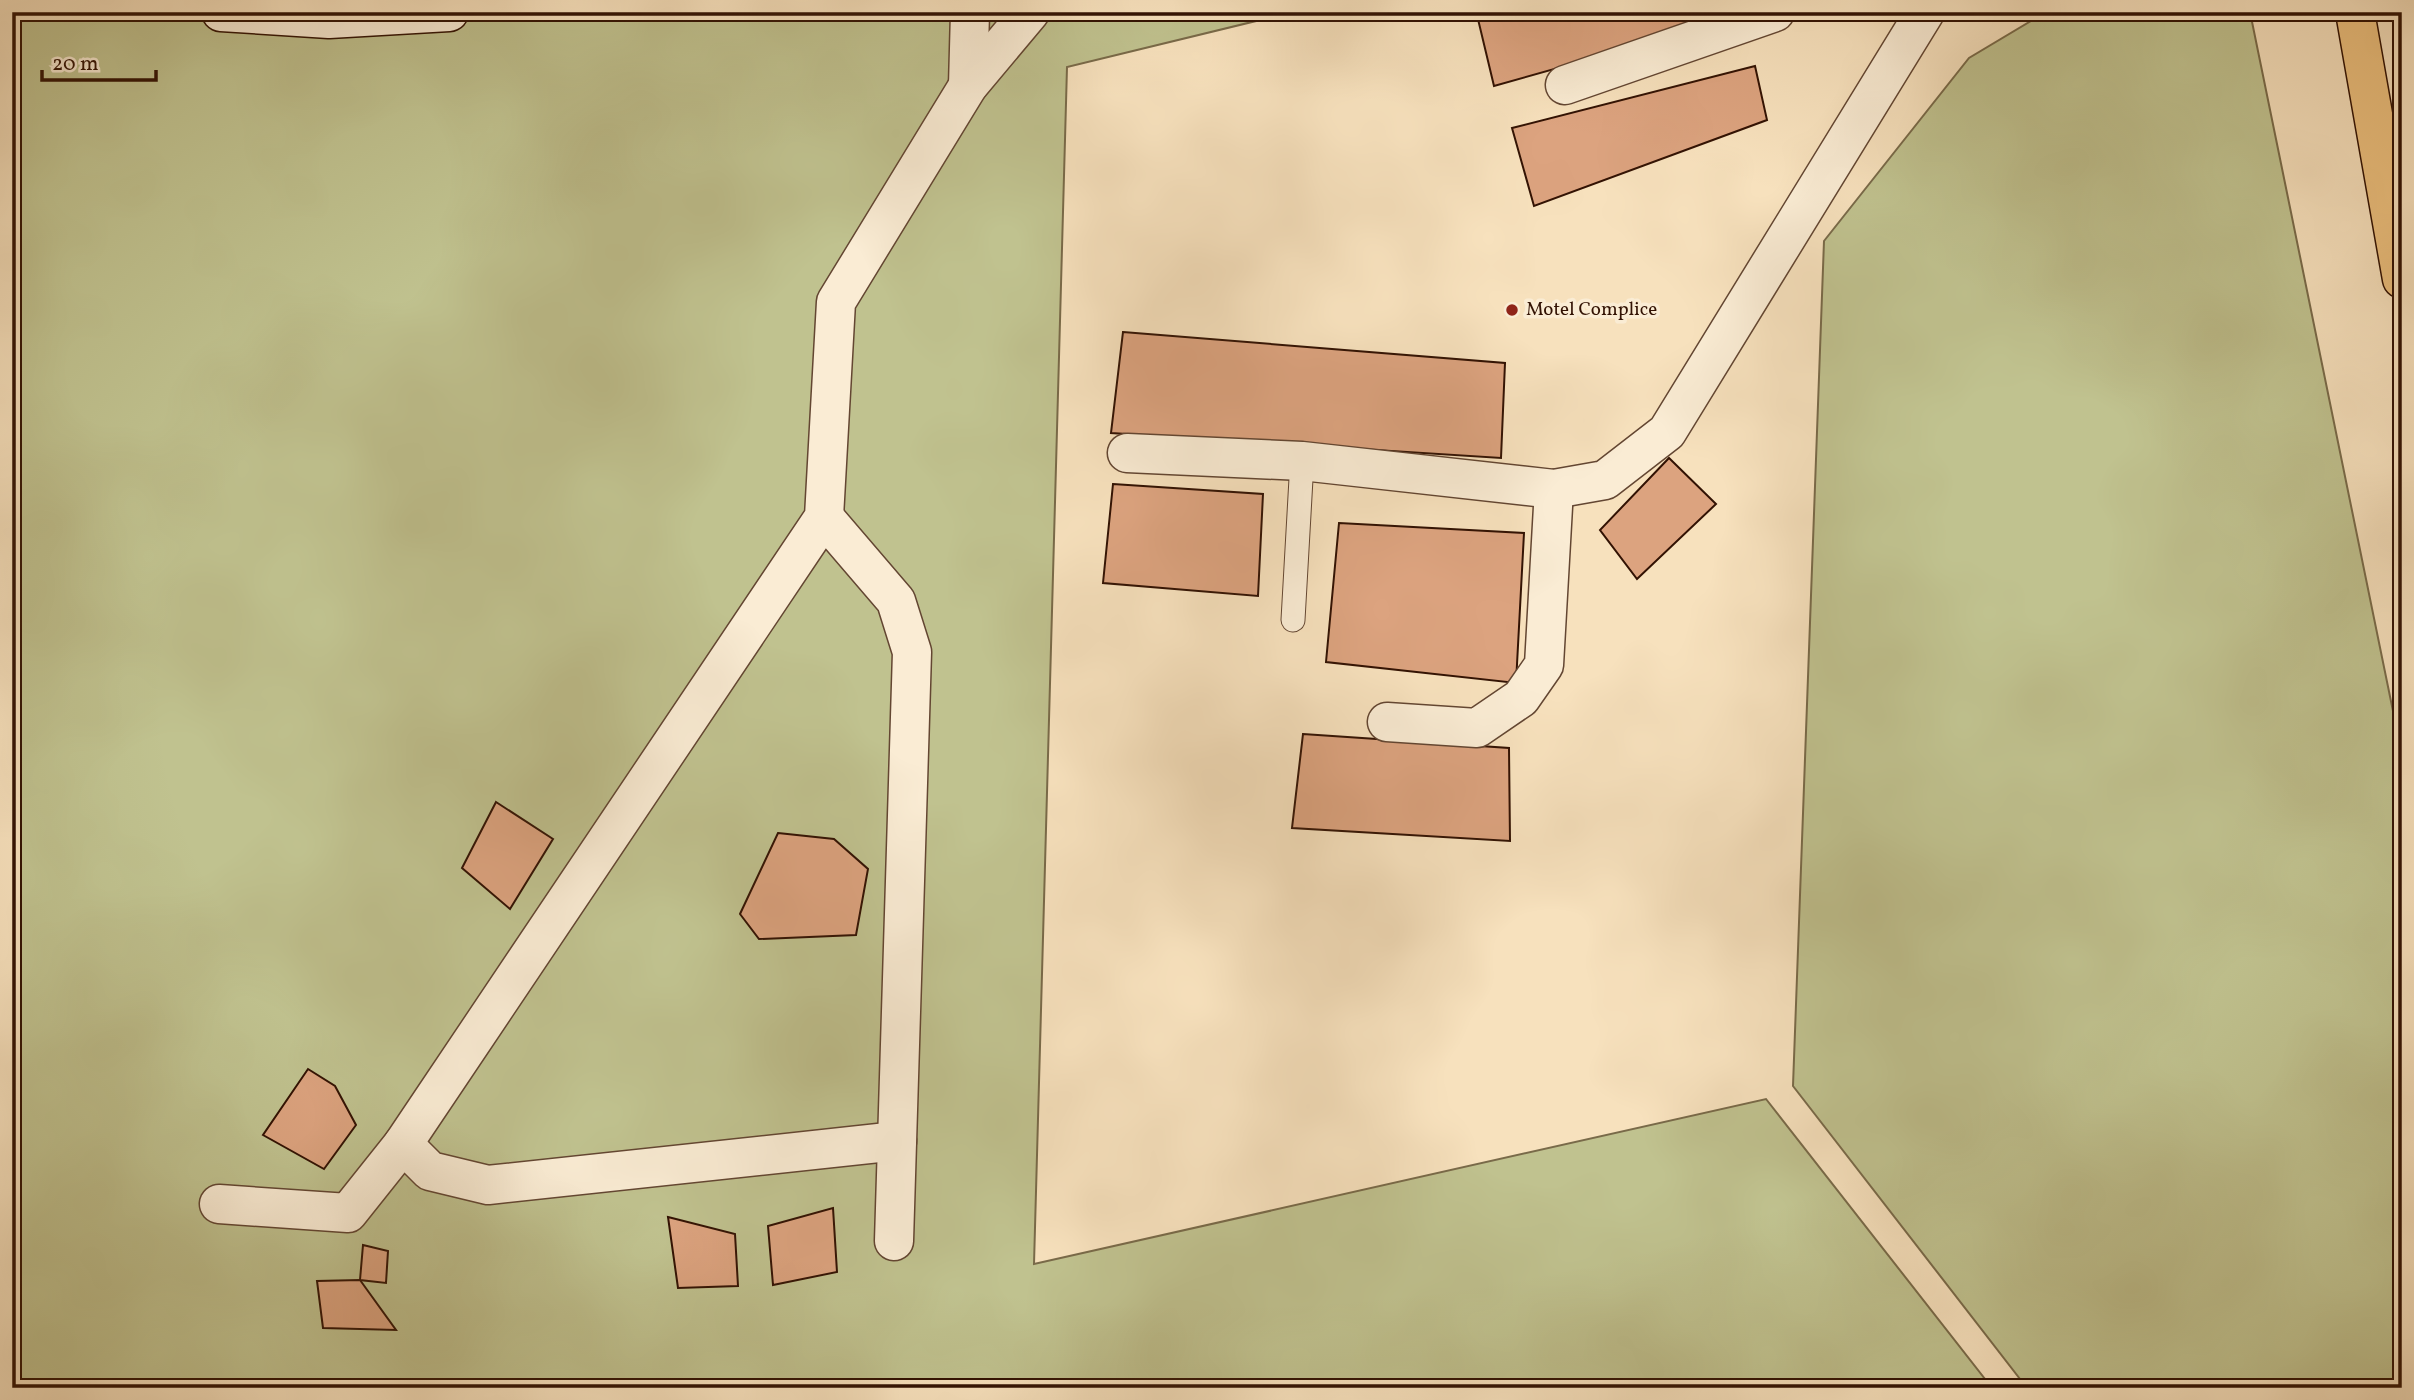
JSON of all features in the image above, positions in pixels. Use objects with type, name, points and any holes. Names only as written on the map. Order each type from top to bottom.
[{"type":"main road","points":[[2355,12],[2402,279]]},
{"type":"street","points":[[220,12],[329,19],[449,12]]},
{"type":"street","points":[[968,86],[970,12]]},
{"type":"street","points":[[219,1204],[348,1213],[403,1144],[824,517],[836,302],[968,86],[1030,12]]},
{"type":"street","points":[[1565,85],[1775,12]]},
{"type":"street","points":[[1127,453],[1302,461],[1554,489],[1605,480],[1667,432],[1925,12]]},
{"type":"street","points":[[2335,12],[2373,114]]},
{"type":"street","points":[[1387,722],[1477,728],[1521,698],[1544,665],[1554,489]]},
{"type":"street","points":[[824,517],[896,601],[912,652],[894,1241]]},
{"type":"street","points":[[403,1144],[430,1171],[488,1185],[897,1141]]},
{"type":"lane","points":[[1293,620],[1302,461]]},
{"type":"green space","points":[[12,12],[1293,12],[1067,67],[1034,1264],[1766,1099],[1992,1388],[12,1388]]},
{"type":"green space","points":[[2046,12],[2250,12],[2402,755],[2402,1388],[2027,1388],[1793,1086],[1824,241],[1969,58]]},
{"type":"building","points":[[1487,12],[1750,14],[1494,86],[1477,15]]},
{"type":"building","points":[[1755,66],[1767,120],[1534,206],[1512,128]]},
{"type":"building","points":[[1123,332],[1505,363],[1501,458],[1111,433]]},
{"type":"building","points":[[1669,458],[1716,504],[1637,579],[1600,530]]},
{"type":"building","points":[[1113,484],[1263,494],[1258,596],[1103,583]]},
{"type":"building","points":[[1339,523],[1524,533],[1516,683],[1326,662]]},
{"type":"building","points":[[1303,734],[1509,748],[1510,841],[1292,828]]},
{"type":"building","points":[[496,802],[553,839],[510,909],[462,868]]},
{"type":"building","points":[[778,833],[834,839],[868,869],[856,935],[759,939],[740,914]]},
{"type":"building","points":[[308,1069],[335,1086],[356,1125],[324,1169],[263,1135]]},
{"type":"building","points":[[833,1208],[837,1272],[773,1285],[768,1226]]},
{"type":"building","points":[[668,1217],[735,1234],[738,1286],[678,1288]]},
{"type":"building","points":[[363,1245],[388,1251],[386,1283],[360,1280]]},
{"type":"building","points":[[360,1280],[396,1330],[323,1328],[317,1281]]},
{"type":"place","name":"Motel Complice","points":[[1512,310]]}]
